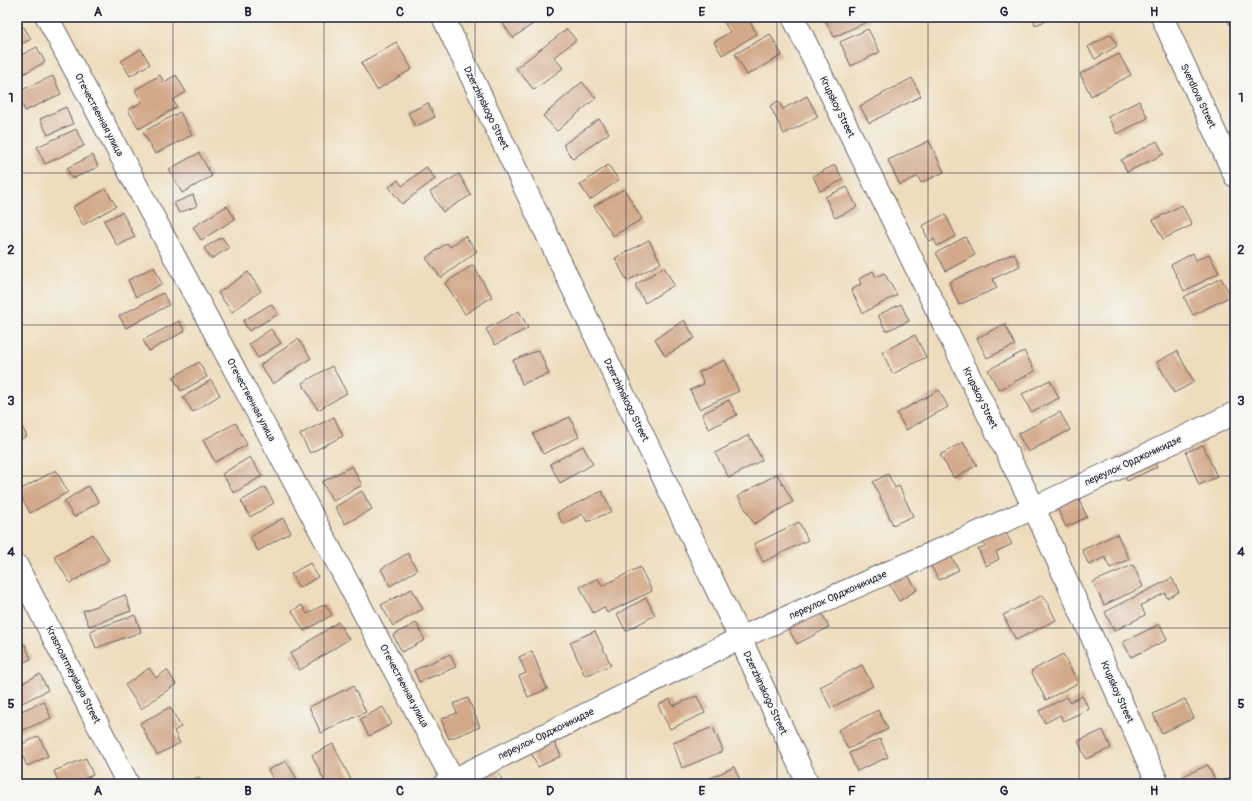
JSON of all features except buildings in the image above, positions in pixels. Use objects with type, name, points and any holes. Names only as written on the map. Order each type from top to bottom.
[{"type":"street","name":"Отечественная улица","points":[[47,17],[451,783]]},
{"type":"street","name":"Dzerzhinskogo Street","points":[[443,17],[740,638],[808,784]]},
{"type":"street","name":"Krupskoy Street","points":[[793,17],[1034,508],[1158,784]]},
{"type":"street","name":"Sverdlova Street","points":[[1162,17],[1235,176]]},
{"type":"street","name":"переулок Орджоникидзе","points":[[451,783],[740,638],[1034,508],[1235,413]]},
{"type":"street","name":"Krasnoarmeyskaya Street","points":[[17,566],[128,784]]}]
